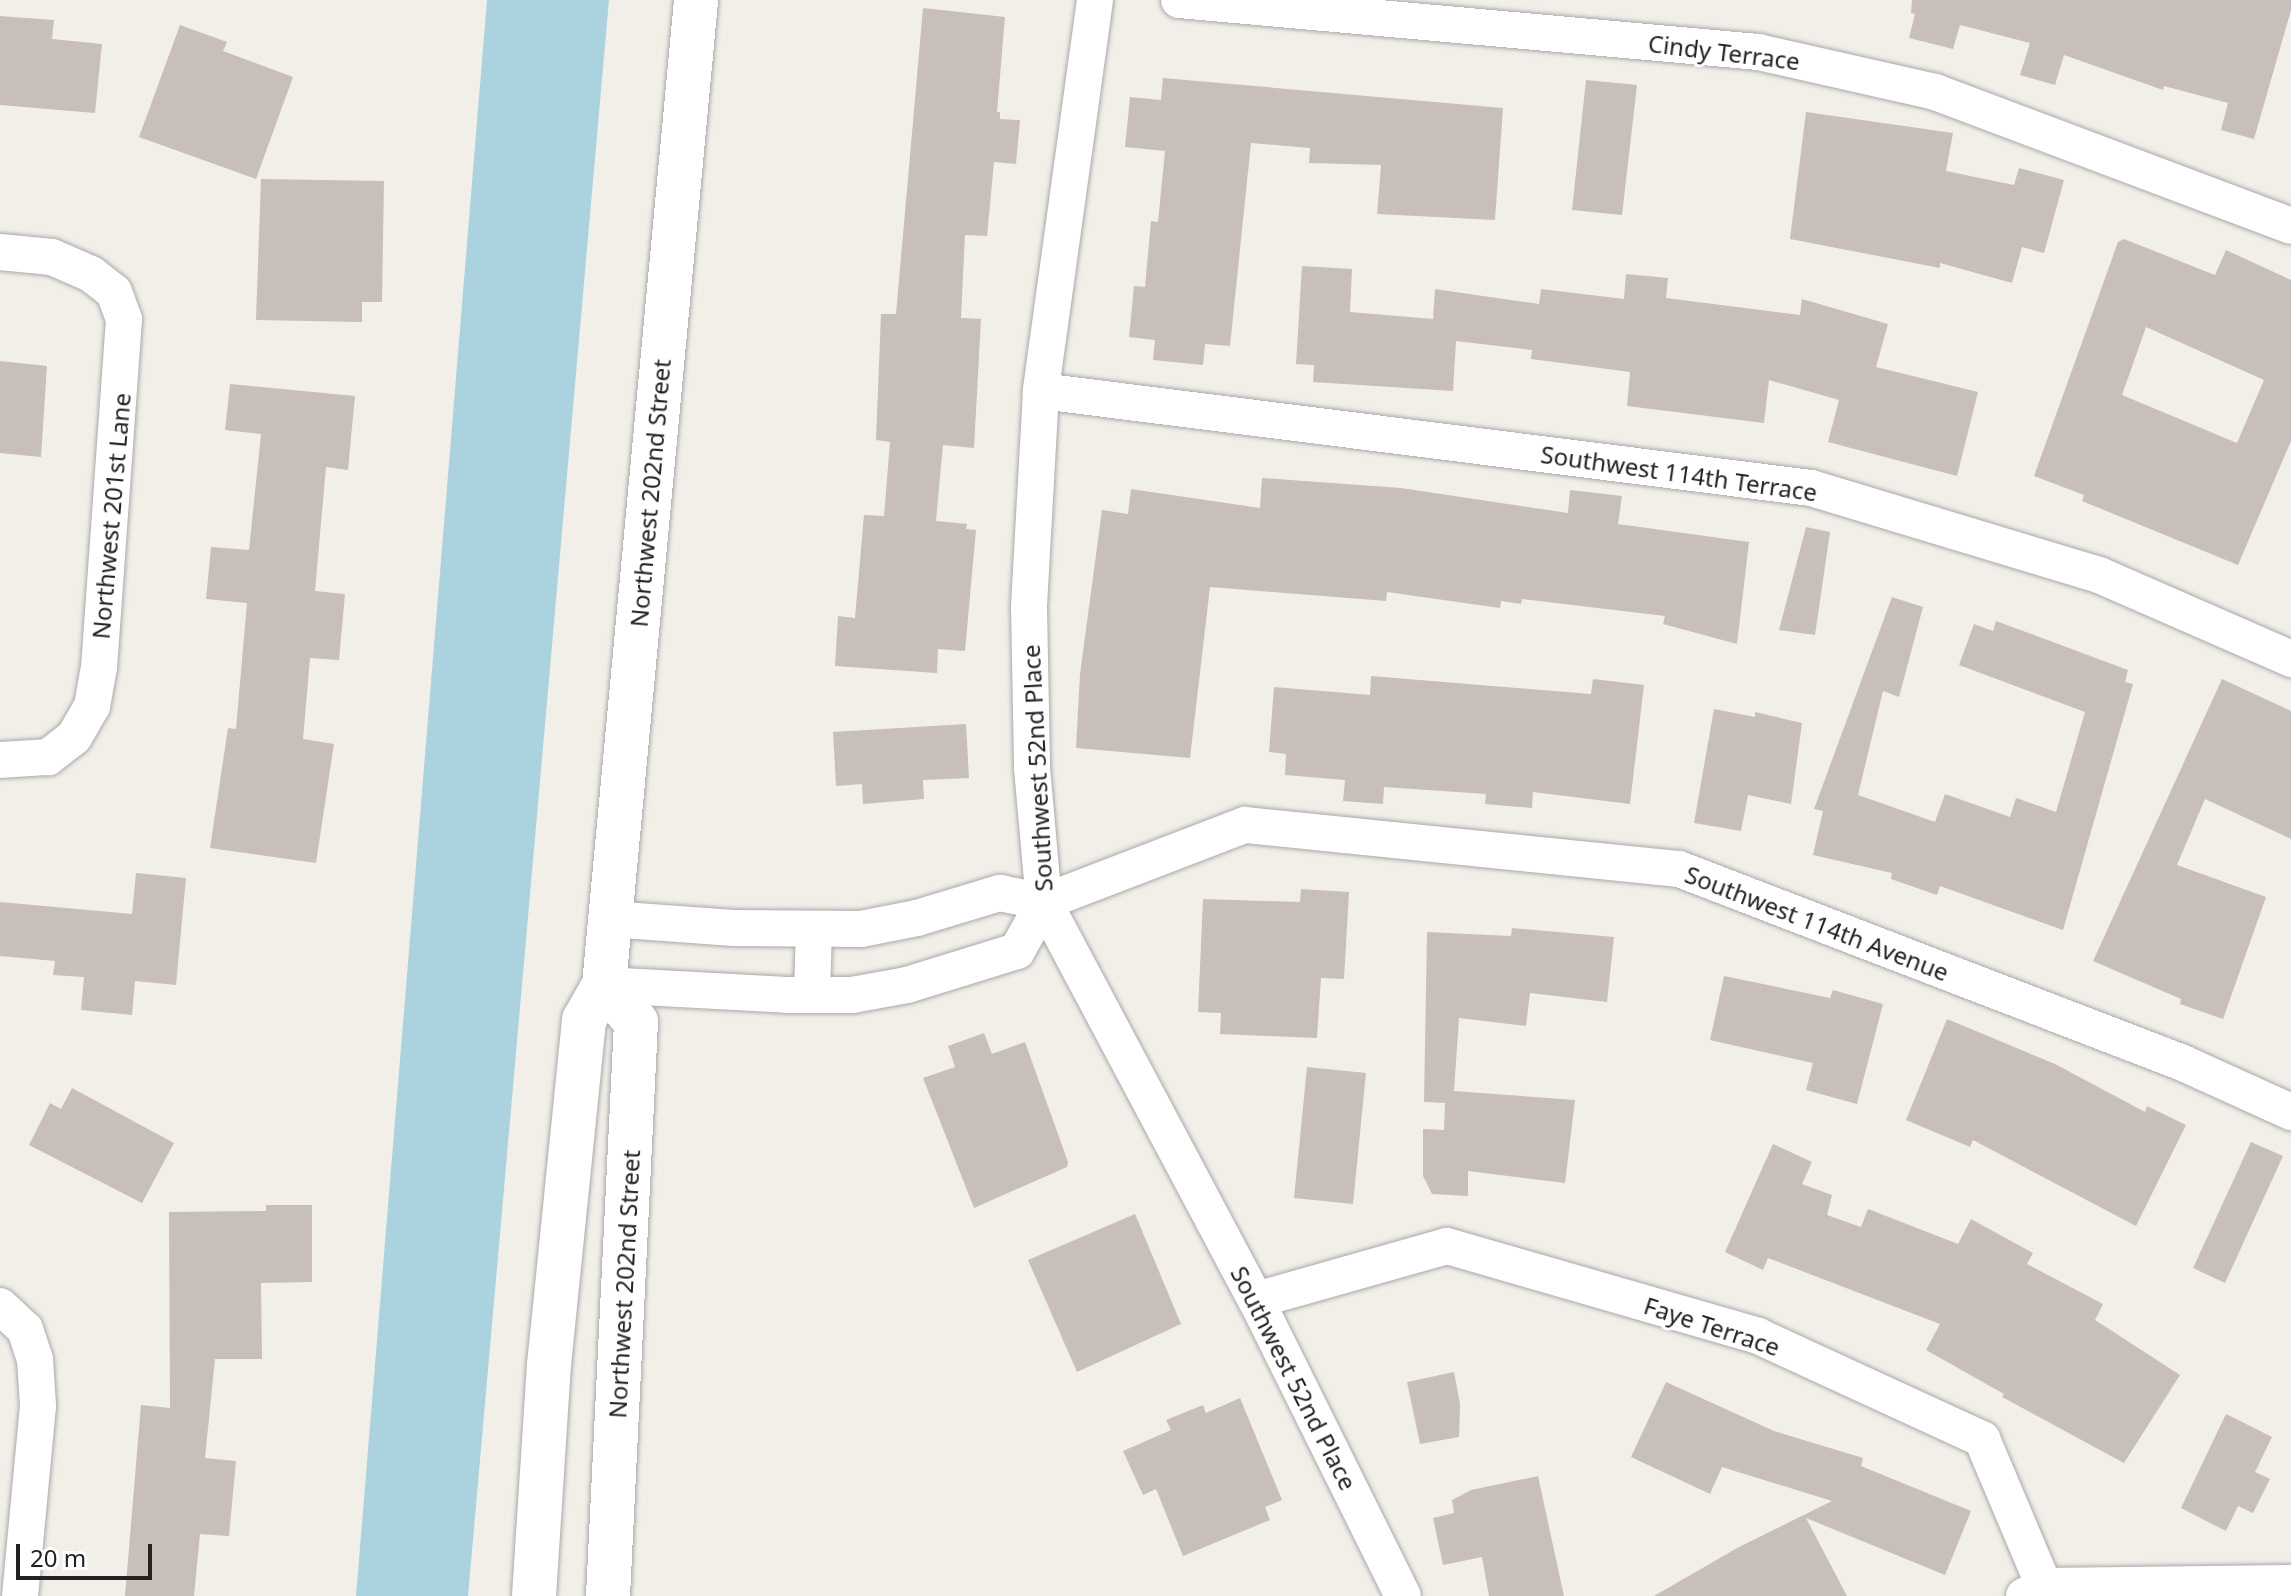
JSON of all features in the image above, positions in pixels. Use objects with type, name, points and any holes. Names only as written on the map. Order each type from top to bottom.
[{"type":"street","name":"Northwest 202nd Street","points":[[534,1596],[549,1365],[584,1020],[604,985],[696,0]]},
{"type":"street","name":"Southwest 52nd Place","points":[[1095,0],[1041,391],[1029,607],[1032,768],[1044,902],[1256,1300],[1403,1596]]},
{"type":"street","name":"Cindy Terrace","points":[[1179,0],[1758,52],[1935,92],[2291,226]]},
{"type":"street","name":"Northwest 201st Lane","points":[[0,252],[52,257],[91,274],[114,292],[124,319],[99,667],[92,706],[74,737],[48,757],[0,760]]},
{"type":"street","name":"Southwest 114th Terrace","points":[[1041,391],[1811,488],[2099,575],[2291,659]]},
{"type":"street","name":"Southwest 114th Avenue","points":[[1044,902],[1245,825],[1679,869],[2183,1063],[2291,1112]]},
{"type":"street","points":[[604,985],[725,994],[852,995],[932,977],[1017,951],[1044,902],[1000,893],[917,918],[861,929],[734,928],[609,919]]},
{"type":"street","points":[[917,918],[932,977]]},
{"type":"street","points":[[812,995],[814,929]]},
{"type":"street","name":"Northwest 202nd Street","points":[[604,985],[636,1022],[608,1596]]},
{"type":"street","name":"Faye Terrace","points":[[1256,1300],[1447,1246],[1758,1336],[1982,1439],[2034,1591]]},
{"type":"street","points":[[13,1318],[35,1359],[38,1406],[20,1596]]},
{"type":"street","points":[[2034,1591],[2291,1583]]},
{"type":"water","points":[[487,0],[609,0],[468,1596],[356,1596]]},
{"type":"building","points":[[1912,0],[2291,0],[2291,10],[2254,139],[2221,130],[2228,103],[2164,86],[2163,90],[2064,55],[2055,85],[2020,75],[2030,43],[1960,25],[1953,49],[1909,38],[1915,14],[1911,13]]},
{"type":"building","points":[[923,8],[1005,17],[997,112],[1000,112],[1000,119],[1020,120],[1016,164],[994,162],[987,236],[965,235],[961,318],[981,319],[974,448],[943,445],[936,521],[967,524],[966,529],[976,530],[965,651],[938,649],[937,673],[835,666],[838,616],[855,618],[864,515],[884,516],[890,442],[876,440],[881,314],[896,314]]},
{"type":"building","points":[[0,16],[54,20],[52,39],[102,44],[95,113],[0,105]]},
{"type":"building","points":[[180,25],[227,42],[223,51],[293,77],[256,179],[139,137]]},
{"type":"building","points":[[1163,78],[1503,108],[1495,220],[1377,214],[1381,165],[1309,163],[1310,148],[1251,143],[1230,346],[1205,344],[1203,365],[1153,360],[1155,340],[1129,337],[1134,286],[1145,287],[1151,221],[1158,222],[1165,151],[1125,147],[1130,97],[1161,100]]},
{"type":"building","points":[[1586,80],[1637,85],[1622,215],[1572,210]]},
{"type":"building","points":[[1806,112],[1953,133],[1946,171],[2014,185],[2019,168],[2064,180],[2044,253],[2022,247],[2012,283],[1940,263],[1940,268],[1790,239]]},
{"type":"building","points":[[261,179],[384,181],[382,302],[362,302],[362,322],[256,320]]},
{"type":"building","points":[[2124,239],[2215,275],[2226,250],[2291,280],[2291,441],[2238,565],[2082,501],[2084,495],[2034,476],[2118,242]],"holes":[[[2146,327],[2264,380],[2237,443],[2122,395]]]},
{"type":"building","points":[[1302,266],[1352,269],[1350,312],[1433,319],[1435,289],[1539,304],[1541,289],[1624,299],[1626,274],[1668,278],[1666,298],[1800,315],[1802,299],[1888,324],[1876,367],[1978,392],[1957,476],[1828,442],[1839,400],[1769,380],[1764,423],[1627,406],[1630,372],[1531,359],[1532,350],[1456,341],[1453,391],[1313,382],[1314,365],[1296,364]]},
{"type":"building","points":[[0,361],[47,366],[41,457],[0,453]]},
{"type":"building","points":[[230,384],[355,396],[348,470],[326,467],[315,591],[345,594],[339,660],[310,658],[303,739],[334,744],[316,863],[210,848],[228,728],[236,729],[247,603],[206,599],[211,547],[249,550],[261,434],[225,430]]},
{"type":"building","points":[[1262,478],[1401,488],[1568,513],[1570,490],[1622,496],[1618,524],[1749,542],[1737,644],[1663,624],[1665,616],[1522,599],[1521,604],[1501,601],[1500,608],[1387,592],[1386,601],[1210,587],[1190,758],[1076,748],[1080,674],[1102,510],[1128,514],[1131,489],[1260,508]]},
{"type":"building","points":[[1806,527],[1830,532],[1815,635],[1779,630]]},
{"type":"building","points":[[1892,597],[1923,607],[1899,697],[1883,691],[1858,795],[1935,822],[1945,794],[2010,817],[2016,798],[2056,812],[2085,712],[1959,665],[1974,624],[1993,631],[1996,621],[2128,670],[2125,682],[2133,684],[2063,930],[1940,886],[1937,895],[1891,879],[1892,873],[1813,855],[1823,811],[1814,809]]},
{"type":"building","points":[[1371,676],[1591,694],[1593,679],[1644,685],[1630,804],[1533,792],[1532,808],[1485,804],[1486,794],[1384,787],[1383,804],[1343,801],[1345,780],[1285,775],[1286,754],[1269,752],[1274,687],[1370,695]]},
{"type":"building","points":[[2222,679],[2291,711],[2291,839],[2205,799],[2177,865],[2266,897],[2223,1019],[2180,1004],[2181,999],[2093,961]]},
{"type":"building","points":[[1714,709],[1755,717],[1755,712],[1802,723],[1791,804],[1748,795],[1741,831],[1694,823]]},
{"type":"building","points":[[966,724],[969,778],[923,780],[924,799],[863,804],[862,784],[836,786],[833,732]]},
{"type":"building","points":[[136,873],[186,878],[176,985],[135,981],[132,1015],[81,1010],[84,977],[53,975],[55,961],[0,956],[0,902],[132,914]]},
{"type":"building","points":[[1301,889],[1349,892],[1344,979],[1321,978],[1317,1038],[1220,1034],[1221,1013],[1198,1012],[1203,899],[1300,902]]},
{"type":"building","points":[[1512,928],[1614,937],[1607,1002],[1530,993],[1526,1026],[1459,1018],[1454,1091],[1575,1100],[1565,1183],[1468,1171],[1468,1196],[1432,1194],[1423,1176],[1423,1129],[1444,1130],[1445,1103],[1424,1102],[1427,932],[1511,936]]},
{"type":"building","points":[[1724,976],[1830,998],[1833,990],[1883,1004],[1857,1104],[1806,1090],[1813,1063],[1710,1040]]},
{"type":"building","points":[[1947,1019],[2055,1064],[2145,1112],[2147,1106],[2186,1125],[2136,1226],[1973,1140],[1970,1147],[1906,1120]]},
{"type":"building","points":[[984,1033],[992,1054],[1025,1042],[1068,1162],[1067,1167],[974,1208],[923,1078],[955,1067],[948,1046]]},
{"type":"building","points":[[1307,1067],[1366,1073],[1353,1204],[1294,1198]]},
{"type":"building","points":[[72,1088],[174,1143],[142,1203],[29,1145],[50,1103],[61,1109]]},
{"type":"building","points":[[2251,1142],[2283,1156],[2225,1283],[2193,1268]]},
{"type":"building","points":[[1773,1144],[1812,1162],[1802,1184],[1832,1195],[1827,1215],[1861,1227],[1868,1209],[1958,1244],[1971,1219],[2033,1253],[2027,1264],[2103,1304],[2095,1320],[2180,1375],[2124,1463],[2002,1397],[2004,1394],[1926,1350],[1940,1324],[1768,1258],[1763,1270],[1725,1252]]},
{"type":"building","points":[[266,1205],[312,1205],[312,1282],[261,1283],[262,1359],[215,1359],[205,1458],[236,1461],[229,1536],[200,1534],[194,1596],[125,1596],[141,1405],[170,1408],[169,1212],[266,1211]]},
{"type":"building","points":[[1135,1214],[1181,1324],[1077,1372],[1028,1260]]},
{"type":"building","points":[[1454,1372],[1460,1404],[1459,1437],[1420,1444],[1407,1382]]},
{"type":"building","points":[[1666,1382],[1774,1431],[1863,1458],[1861,1466],[1971,1511],[1945,1575],[1806,1518],[1847,1596],[1654,1596],[1739,1547],[1832,1501],[1722,1467],[1710,1494],[1631,1457]]},
{"type":"building","points":[[1240,1398],[1282,1500],[1265,1507],[1270,1520],[1183,1556],[1156,1489],[1143,1495],[1123,1451],[1171,1430],[1166,1420],[1203,1405],[1206,1413]]},
{"type":"building","points":[[2226,1414],[2272,1437],[2255,1472],[2270,1479],[2253,1513],[2238,1506],[2226,1531],[2181,1508]]},
{"type":"building","points":[[1538,1476],[1564,1596],[1489,1596],[1482,1557],[1443,1565],[1433,1518],[1454,1513],[1452,1500],[1471,1490]]}]
